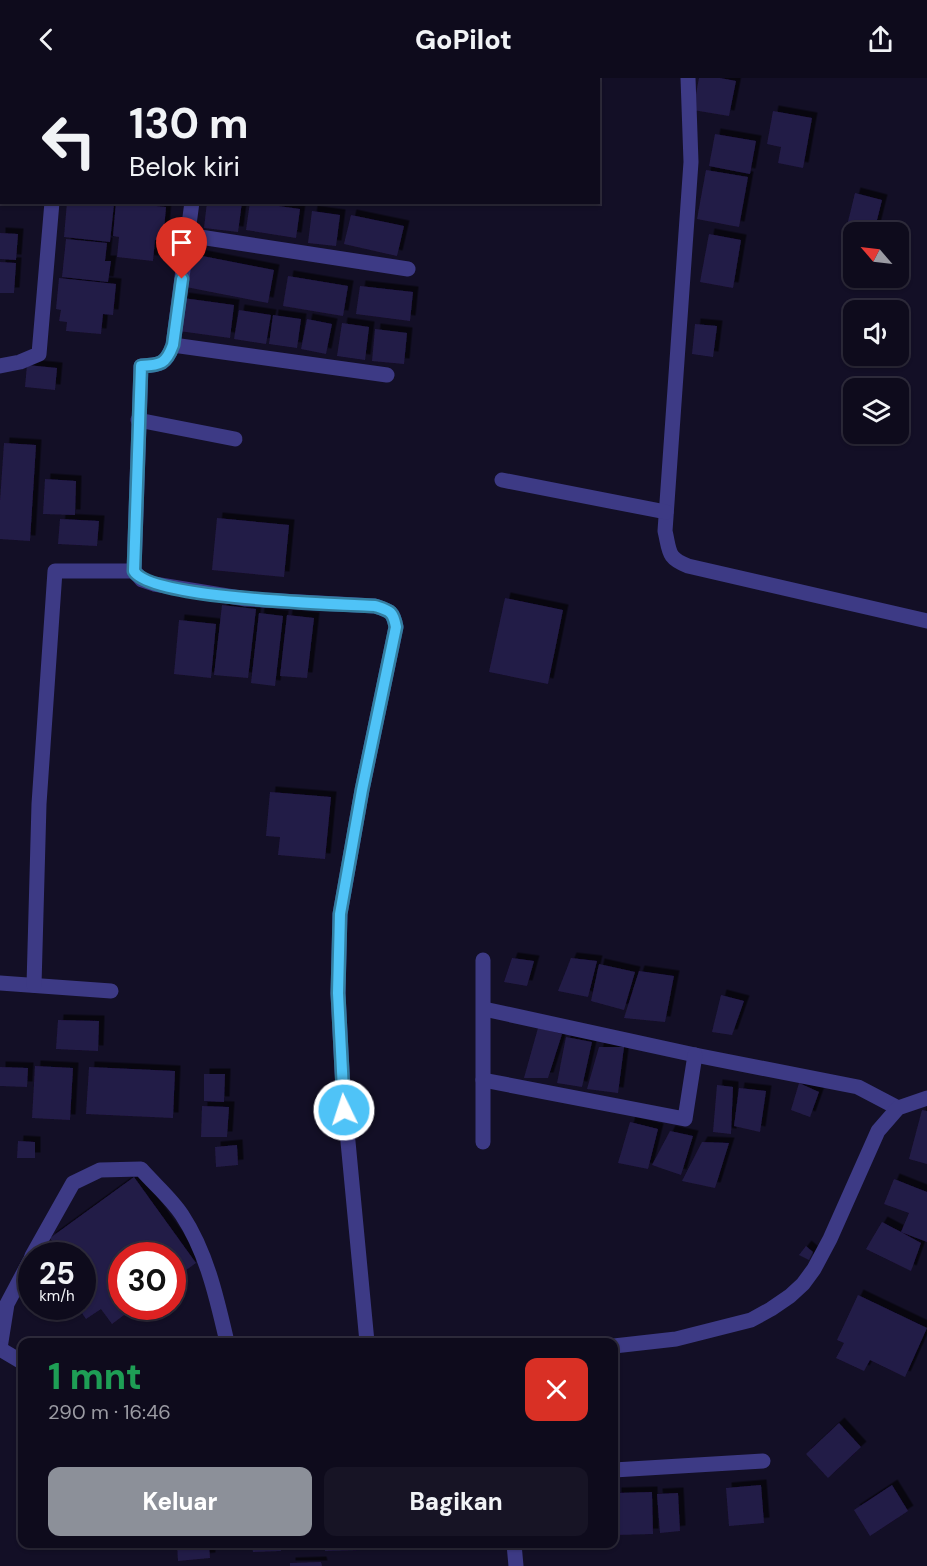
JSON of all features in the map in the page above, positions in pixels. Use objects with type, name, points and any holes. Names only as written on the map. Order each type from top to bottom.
[{"type":"street","points":[[688,78],[691,162],[665,531],[671,556],[675,561],[699,569],[927,621]]},
{"type":"street","points":[[0,366],[20,362],[39,354],[52,204]]},
{"type":"street","points":[[192,204],[173,345],[164,362],[141,366],[134,571],[142,580],[165,586],[246,599],[375,606],[390,611],[394,615],[396,634],[362,790],[340,914],[338,993],[343,1089],[367,1338]]},
{"type":"street","points":[[188,235],[408,269]]},
{"type":"street","points":[[173,345],[387,375]]},
{"type":"street","points":[[138,420],[235,439]]},
{"type":"street","points":[[502,480],[666,512]]},
{"type":"street","points":[[34,985],[39,804],[55,571],[134,571]]},
{"type":"street","points":[[483,960],[483,1142]]},
{"type":"street","points":[[0,982],[111,991]]},
{"type":"street","points":[[484,1009],[695,1055],[858,1087],[898,1108]]},
{"type":"street","points":[[483,1080],[685,1119],[695,1055]]},
{"type":"street","points":[[618,1346],[676,1339],[750,1320],[771,1310],[790,1296],[814,1269],[830,1239],[878,1131],[898,1108],[927,1098]]},
{"type":"street","points":[[40,1242],[73,1183],[100,1170],[141,1169],[180,1212],[192,1231],[207,1269],[226,1338]]},
{"type":"street","points":[[18,1283],[7,1304],[0,1349],[18,1360]]},
{"type":"street","points":[[618,1470],[763,1461]]},
{"type":"street","points":[[514,1548],[516,1566]]},
{"type":"building","points":[[699,78],[736,81],[729,116],[693,110]]},
{"type":"building","points":[[773,111],[812,118],[803,168],[778,163],[781,147],[767,144]]},
{"type":"building","points":[[715,134],[756,141],[750,174],[709,166]]},
{"type":"building","points":[[706,170],[748,177],[739,227],[697,219]]},
{"type":"building","points":[[855,193],[882,200],[876,222],[848,222]]},
{"type":"building","points":[[67,204],[114,204],[110,242],[64,237]]},
{"type":"building","points":[[116,204],[166,207],[163,241],[155,240],[153,261],[117,257],[119,237],[113,236]]},
{"type":"building","points":[[207,204],[242,204],[238,232],[204,228]]},
{"type":"building","points":[[250,204],[300,209],[296,238],[246,230]]},
{"type":"building","points":[[312,211],[340,215],[336,246],[308,243]]},
{"type":"building","points":[[351,215],[404,226],[397,256],[344,244]]},
{"type":"building","points":[[0,233],[18,234],[16,260],[0,259]]},
{"type":"building","points":[[709,234],[741,240],[733,288],[700,282]]},
{"type":"building","points":[[66,239],[107,243],[105,261],[111,261],[108,282],[62,277]]},
{"type":"building","points":[[192,254],[274,270],[268,303],[186,287]]},
{"type":"building","points":[[0,262],[16,263],[14,293],[0,293]]},
{"type":"building","points":[[288,276],[348,286],[343,316],[283,306]]},
{"type":"building","points":[[59,278],[116,284],[113,315],[103,314],[101,334],[66,331],[67,322],[59,321],[61,310],[56,309]]},
{"type":"building","points":[[360,286],[413,292],[410,321],[356,314]]},
{"type":"building","points":[[183,298],[234,305],[230,338],[179,331]]},
{"type":"building","points":[[239,310],[271,315],[266,344],[234,339]]},
{"type":"building","points":[[273,315],[301,319],[297,348],[269,344]]},
{"type":"building","points":[[307,319],[332,324],[326,354],[301,349]]},
{"type":"building","points":[[342,323],[369,327],[365,360],[337,356]]},
{"type":"building","points":[[695,324],[717,326],[713,357],[692,354]]},
{"type":"building","points":[[375,329],[407,333],[404,364],[372,361]]},
{"type":"building","points":[[27,365],[57,368],[55,390],[25,387]]},
{"type":"building","points":[[4,443],[36,445],[30,541],[0,539]]},
{"type":"building","points":[[45,479],[76,481],[75,515],[43,514]]},
{"type":"building","points":[[217,518],[289,525],[284,577],[212,570]]},
{"type":"building","points":[[60,519],[99,521],[97,546],[58,544]]},
{"type":"building","points":[[505,598],[563,610],[548,684],[489,672]]},
{"type":"building","points":[[222,605],[256,609],[248,678],[214,675]]},
{"type":"building","points":[[259,613],[283,616],[275,686],[251,683]]},
{"type":"building","points":[[287,615],[314,618],[307,678],[280,676]]},
{"type":"building","points":[[179,620],[216,624],[211,678],[174,674]]},
{"type":"building","points":[[270,792],[331,797],[325,859],[278,855],[280,837],[266,836]]},
{"type":"building","points":[[512,958],[534,961],[527,986],[504,982]]},
{"type":"building","points":[[571,958],[597,961],[588,997],[558,991]]},
{"type":"building","points":[[599,964],[635,972],[624,1010],[591,1001]]},
{"type":"building","points":[[639,971],[674,976],[665,1022],[624,1018]]},
{"type":"building","points":[[721,995],[744,1001],[732,1035],[712,1032]]},
{"type":"building","points":[[58,1020],[99,1021],[98,1051],[56,1049]]},
{"type":"building","points":[[538,1028],[562,1034],[548,1078],[524,1078]]},
{"type":"building","points":[[566,1037],[592,1042],[582,1087],[557,1083]]},
{"type":"building","points":[[599,1047],[624,1047],[618,1093],[587,1089]]},
{"type":"building","points":[[35,1066],[73,1068],[70,1120],[32,1118]]},
{"type":"building","points":[[0,1067],[28,1068],[27,1087],[0,1086]]},
{"type":"building","points":[[89,1067],[175,1071],[173,1118],[86,1114]]},
{"type":"building","points":[[204,1074],[225,1074],[224,1102],[204,1101]]},
{"type":"building","points":[[799,1083],[819,1092],[810,1117],[791,1110]]},
{"type":"building","points":[[717,1085],[733,1087],[731,1134],[713,1132]]},
{"type":"building","points":[[739,1088],[766,1091],[760,1132],[734,1126]]},
{"type":"building","points":[[202,1106],[229,1107],[227,1137],[201,1137]]},
{"type":"building","points":[[922,1110],[927,1111],[927,1164],[909,1159]]},
{"type":"building","points":[[630,1122],[658,1129],[648,1169],[618,1163]]},
{"type":"building","points":[[670,1131],[693,1136],[681,1175],[652,1165]]},
{"type":"building","points":[[18,1141],[35,1142],[35,1158],[17,1158]]},
{"type":"building","points":[[702,1142],[729,1143],[715,1188],[682,1181]]},
{"type":"building","points":[[237,1145],[238,1165],[216,1167],[215,1147]]},
{"type":"building","points":[[134,1177],[181,1242],[108,1242],[108,1319],[101,1309],[96,1312],[96,1242],[53,1242],[50,1238]]},
{"type":"building","points":[[894,1179],[927,1192],[927,1242],[901,1232],[909,1213],[884,1204]]},
{"type":"building","points":[[882,1222],[921,1243],[911,1271],[866,1249]]},
{"type":"building","points":[[806,1246],[813,1252],[809,1260],[799,1255]]},
{"type":"building","points":[[186,1249],[196,1263],[186,1270]]},
{"type":"building","points":[[858,1295],[927,1328],[905,1377],[870,1360],[864,1371],[836,1358],[844,1343],[837,1340]]},
{"type":"building","points":[[839,1423],[861,1447],[828,1478],[806,1454]]},
{"type":"building","points":[[761,1485],[764,1523],[729,1526],[726,1488]]},
{"type":"building","points":[[892,1485],[908,1511],[870,1536],[854,1510]]},
{"type":"building","points":[[652,1492],[653,1534],[618,1535],[618,1493]]},
{"type":"building","points":[[678,1493],[680,1531],[660,1533],[657,1494]]},
{"type":"building","points":[[177,1548],[209,1548],[210,1558],[178,1561]]},
{"type":"building","points":[[252,1548],[281,1548],[281,1551],[253,1552]]},
{"type":"building","points":[[325,1548],[361,1548],[361,1550],[325,1551]]},
{"type":"building","points":[[321,1562],[322,1566],[290,1566],[290,1563]]},
{"type":"route","points":[[182,279],[170,354],[164,362],[157,365],[141,366],[134,571],[137,576],[154,584],[246,599],[375,606],[390,611],[394,615],[396,634],[362,790],[340,914],[338,993],[344,1110]]}]
